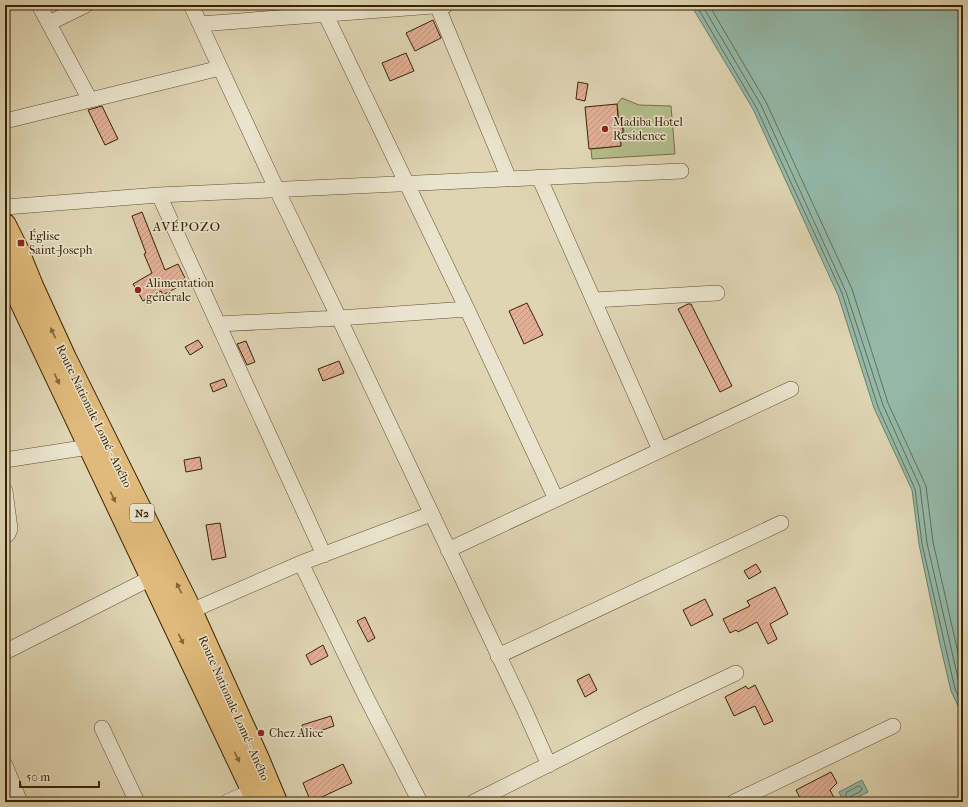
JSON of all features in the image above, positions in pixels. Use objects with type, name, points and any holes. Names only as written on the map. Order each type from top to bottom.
[{"type":"highway","name":"Route Nationale Lomé - Aného","points":[[5,225],[65,358],[191,611],[276,802]]},
{"type":"highway","name":"Route Nationale Lomé - Aného","points":[[5,268],[151,578],[256,796]]},
{"type":"street","points":[[39,5],[90,100]]},
{"type":"street","points":[[49,23],[86,5]]},
{"type":"street","points":[[191,5],[549,765]]},
{"type":"street","points":[[200,24],[324,10],[440,5],[509,178]]},
{"type":"street","points":[[324,10],[556,499]]},
{"type":"street","points":[[5,121],[220,68]]},
{"type":"street","points":[[5,207],[159,195],[681,171]]},
{"type":"street","points":[[539,177],[660,450]]},
{"type":"street","points":[[159,195],[324,555]]},
{"type":"street","points":[[594,300],[717,293]]},
{"type":"street","points":[[218,324],[339,318],[467,309]]},
{"type":"street","points":[[448,550],[791,389]]},
{"type":"street","points":[[5,460],[89,447]]},
{"type":"street","points":[[5,491],[10,529],[8,534],[5,536]]},
{"type":"street","points":[[191,611],[301,563],[431,514]]},
{"type":"street","points":[[498,656],[781,523]]},
{"type":"street","points":[[301,563],[364,693],[420,802]]},
{"type":"street","points":[[5,652],[151,578]]},
{"type":"street","points":[[474,802],[647,715],[736,673]]},
{"type":"street","points":[[734,802],[893,726]]},
{"type":"street","points":[[102,728],[137,802]]},
{"type":"street","points":[[5,766],[20,802]]},
{"type":"street","points":[[227,802],[256,796]]},
{"type":"shaded area","points":[[622,98],[639,105],[671,106],[675,154],[592,159],[591,149],[621,146],[620,134],[624,133],[622,117],[619,118],[617,104]]},
{"type":"water","points":[[691,5],[963,5],[963,716],[951,691],[940,644],[919,544],[912,490],[874,408],[838,295],[753,109]]},
{"type":"water","points":[[862,780],[868,792],[848,802],[844,802],[839,792]]},
{"type":"building","points":[[433,20],[441,38],[415,51],[406,33]]},
{"type":"building","points":[[406,53],[414,71],[390,81],[382,63]]},
{"type":"building","points":[[578,82],[588,84],[585,101],[576,99]]},
{"type":"building","name":"Madiba Hotel Residence","points":[[617,104],[618,118],[622,117],[623,133],[620,133],[621,146],[589,149],[585,107]]},
{"type":"building","points":[[102,106],[118,139],[105,145],[88,110]]},
{"type":"building","points":[[142,212],[165,270],[178,264],[187,282],[163,295],[161,291],[143,301],[133,284],[152,273],[144,254],[146,253],[132,216]]},
{"type":"building","points":[[527,303],[543,335],[524,344],[509,311]]},
{"type":"building","points":[[691,304],[732,386],[720,392],[678,309]]},
{"type":"building","points":[[198,340],[203,347],[190,355],[185,347]]},
{"type":"building","points":[[246,341],[255,362],[247,365],[237,344]]},
{"type":"building","points":[[339,361],[344,373],[323,381],[318,369]]},
{"type":"building","points":[[224,379],[227,386],[213,392],[210,384]]},
{"type":"building","points":[[200,457],[202,469],[186,472],[184,460]]},
{"type":"building","points":[[220,523],[226,557],[212,560],[206,525]]},
{"type":"building","points":[[756,564],[761,572],[749,579],[744,571]]},
{"type":"building","points":[[775,587],[788,614],[770,624],[777,639],[768,644],[757,622],[738,632],[736,630],[730,633],[723,619],[750,606],[747,601]]},
{"type":"building","points":[[705,599],[713,615],[691,626],[683,610]]},
{"type":"building","points":[[365,617],[375,638],[368,642],[357,621]]},
{"type":"building","points":[[323,645],[328,656],[311,665],[306,655]]},
{"type":"building","points":[[589,674],[597,690],[585,697],[577,680]]},
{"type":"building","points":[[755,685],[773,721],[764,725],[755,706],[734,716],[725,697],[746,686],[748,689]]},
{"type":"building","points":[[331,716],[334,726],[305,736],[302,725]]},
{"type":"building","points":[[343,764],[352,783],[311,802],[303,783]]},
{"type":"building","points":[[831,772],[837,783],[830,790],[836,802],[802,802],[796,790]]},
{"type":"place","name":"Madiba Hotel Residence","points":[[605,129]]},
{"type":"place","name":"Église Saint-Joseph","points":[[21,243]]},
{"type":"place","name":"Alimentation générale","points":[[138,290]]},
{"type":"place","name":"Chez Alice","points":[[261,733]]},
{"type":"district","name":"AVÉPOZO","points":[[187,226]]}]
